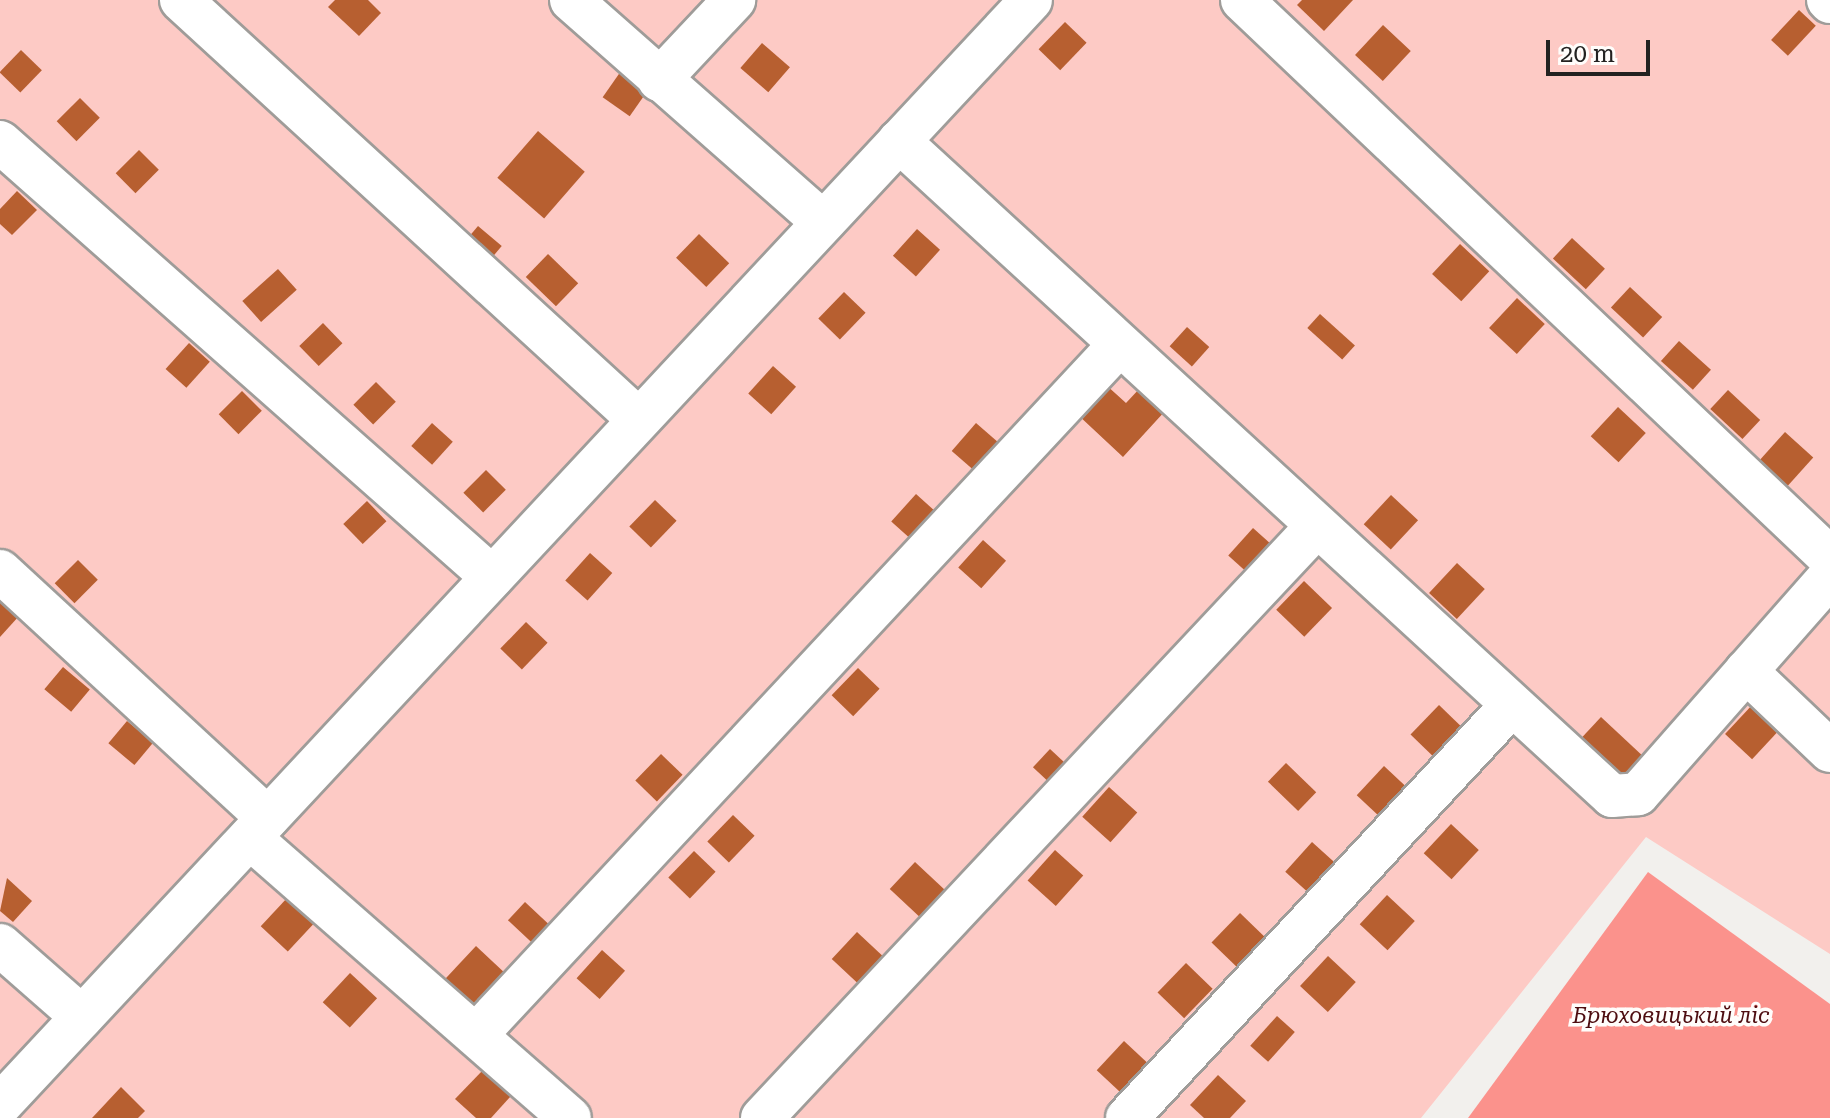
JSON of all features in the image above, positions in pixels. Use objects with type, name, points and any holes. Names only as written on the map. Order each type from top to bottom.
[{"type":"street","points":[[181,0],[638,419]]},
{"type":"street","points":[[571,0],[823,222]]},
{"type":"street","points":[[659,80],[734,0]]},
{"type":"street","points":[[15,1106],[82,1017],[1031,0]]},
{"type":"street","points":[[1242,0],[1830,558]]},
{"type":"street","points":[[899,141],[1509,708],[1612,796],[1638,794],[1830,576]]},
{"type":"street","points":[[0,142],[492,577]]},
{"type":"street","points":[[477,1034],[1119,345]]},
{"type":"street","points":[[762,1118],[1315,528]]},
{"type":"street","points":[[0,571],[259,828],[570,1118]]},
{"type":"street","points":[[1746,671],[1830,751]]},
{"type":"street","points":[[1127,1118],[1509,708]]},
{"type":"street","points":[[0,945],[82,1017]]},
{"type":"shaded area","points":[[0,0],[1830,0],[1830,954],[1646,837],[1421,1118],[0,1118]]},
{"type":"green space","name":"Брюховицький ліс","points":[[1648,872],[1830,1004],[1830,1118],[1468,1118]]},
{"type":"building","points":[[335,0],[368,0],[381,13],[359,36],[328,7]]},
{"type":"building","points":[[1302,0],[1353,0],[1324,31],[1297,5]]},
{"type":"building","points":[[1799,10],[1816,26],[1788,56],[1771,40]]},
{"type":"building","points":[[1065,22],[1087,43],[1060,70],[1039,49]]},
{"type":"building","points":[[1383,25],[1411,51],[1383,81],[1355,55]]},
{"type":"building","points":[[762,43],[790,67],[768,92],[740,68]]},
{"type":"building","points":[[21,50],[42,70],[20,92],[0,72]]},
{"type":"building","points":[[621,71],[648,90],[630,116],[603,97]]},
{"type":"building","points":[[80,98],[100,118],[76,141],[57,121]]},
{"type":"building","points":[[538,131],[585,172],[544,218],[497,178]]},
{"type":"building","points":[[139,150],[159,170],[135,193],[116,173]]},
{"type":"building","points":[[17,191],[37,210],[12,235],[0,224],[0,209]]},
{"type":"building","points":[[478,226],[502,246],[490,260],[466,240]]},
{"type":"building","points":[[917,229],[940,250],[916,276],[893,256]]},
{"type":"building","points":[[699,234],[729,263],[706,287],[676,258]]},
{"type":"building","points":[[1572,238],[1605,269],[1586,289],[1553,258]]},
{"type":"building","points":[[1460,244],[1489,271],[1461,301],[1432,274]]},
{"type":"building","points":[[548,254],[578,283],[556,306],[526,277]]},
{"type":"building","points":[[278,269],[297,290],[261,322],[242,301]]},
{"type":"building","points":[[1630,287],[1662,317],[1643,337],[1611,307]]},
{"type":"building","points":[[844,292],[866,313],[840,339],[818,319]]},
{"type":"building","points":[[1517,298],[1545,324],[1517,354],[1489,328]]},
{"type":"building","points":[[1320,314],[1355,345],[1342,360],[1307,328]]},
{"type":"building","points":[[323,323],[342,343],[319,366],[299,346]]},
{"type":"building","points":[[1187,327],[1209,347],[1192,366],[1170,346]]},
{"type":"building","points":[[1679,341],[1711,370],[1693,390],[1661,361]]},
{"type":"building","points":[[189,343],[210,362],[186,388],[166,369]]},
{"type":"building","points":[[773,366],[796,387],[771,414],[748,393]]},
{"type":"building","points":[[376,382],[396,402],[373,424],[353,405]]},
{"type":"building","points":[[1105,384],[1126,403],[1141,387],[1166,410],[1123,457],[1077,414]]},
{"type":"building","points":[[1728,390],[1760,420],[1742,439],[1710,409]]},
{"type":"building","points":[[242,391],[262,411],[238,434],[219,414]]},
{"type":"building","points":[[1618,407],[1646,433],[1619,462],[1591,436]]},
{"type":"building","points":[[432,423],[453,442],[432,465],[411,446]]},
{"type":"building","points":[[976,423],[1000,444],[976,472],[952,451]]},
{"type":"building","points":[[1785,432],[1813,457],[1786,487],[1758,462]]},
{"type":"building","points":[[486,470],[506,490],[483,512],[463,493]]},
{"type":"building","points":[[916,494],[938,514],[914,542],[891,521]]},
{"type":"building","points":[[1391,495],[1418,520],[1391,549],[1364,524]]},
{"type":"building","points":[[655,500],[677,521],[651,547],[629,527]]},
{"type":"building","points":[[367,501],[386,521],[363,544],[343,524]]},
{"type":"building","points":[[1253,528],[1276,549],[1251,576],[1228,555]]},
{"type":"building","points":[[983,540],[1006,561],[981,588],[958,567]]},
{"type":"building","points":[[590,553],[612,573],[588,601],[565,580]]},
{"type":"building","points":[[78,560],[98,580],[74,603],[55,583]]},
{"type":"building","points":[[1457,563],[1485,589],[1457,619],[1429,593]]},
{"type":"building","points":[[1304,581],[1332,608],[1304,637],[1276,610]]},
{"type":"building","points":[[0,599],[19,616],[0,637]]},
{"type":"building","points":[[526,622],[548,643],[522,669],[500,649]]},
{"type":"building","points":[[63,667],[90,689],[71,712],[44,689]]},
{"type":"building","points":[[858,668],[880,689],[853,716],[832,695]]},
{"type":"building","points":[[1753,704],[1780,729],[1752,759],[1725,734]]},
{"type":"building","points":[[1439,705],[1466,731],[1437,760],[1411,734]]},
{"type":"building","points":[[1601,717],[1644,757],[1625,778],[1582,737]]},
{"type":"building","points":[[127,721],[153,743],[134,765],[108,743]]},
{"type":"building","points":[[1050,749],[1075,772],[1058,790],[1033,767]]},
{"type":"building","points":[[661,754],[683,775],[657,801],[635,781]]},
{"type":"building","points":[[1286,763],[1316,792],[1298,811],[1268,782]]},
{"type":"building","points":[[1384,766],[1412,792],[1385,821],[1357,795]]},
{"type":"building","points":[[1109,787],[1137,812],[1110,842],[1082,817]]},
{"type":"building","points":[[733,815],[755,836],[729,862],[707,842]]},
{"type":"building","points":[[1451,824],[1479,850],[1452,879],[1424,853]]},
{"type":"building","points":[[1312,842],[1340,867],[1313,897],[1285,872]]},
{"type":"building","points":[[1055,850],[1083,875],[1056,906],[1028,880]]},
{"type":"building","points":[[694,851],[716,872],[690,898],[668,878]]},
{"type":"building","points":[[915,862],[948,893],[923,920],[890,889]]},
{"type":"building","points":[[7,878],[32,901],[13,922],[0,911]]},
{"type":"building","points":[[1387,895],[1415,921],[1388,950],[1360,924]]},
{"type":"building","points":[[288,897],[315,922],[288,951],[261,926]]},
{"type":"building","points":[[525,902],[553,928],[536,946],[508,920]]},
{"type":"building","points":[[1240,913],[1267,939],[1238,968],[1212,942]]},
{"type":"building","points":[[857,932],[890,963],[865,990],[832,959]]},
{"type":"building","points":[[476,946],[507,975],[475,1009],[444,980]]},
{"type":"building","points":[[602,950],[625,971],[600,999],[577,978]]},
{"type":"building","points":[[1328,956],[1356,982],[1328,1012],[1300,986]]},
{"type":"building","points":[[1186,963],[1213,989],[1184,1018],[1158,992]]},
{"type":"building","points":[[350,973],[377,998],[350,1027],[323,1002]]},
{"type":"building","points":[[1277,1016],[1295,1032],[1268,1062],[1250,1046]]},
{"type":"building","points":[[1124,1041],[1151,1066],[1124,1095],[1097,1070]]},
{"type":"building","points":[[483,1070],[511,1096],[491,1118],[476,1118],[455,1099]]},
{"type":"building","points":[[1218,1075],[1246,1101],[1230,1118],[1204,1118],[1190,1105]]},
{"type":"building","points":[[121,1087],[145,1111],[138,1118],[92,1118]]}]
